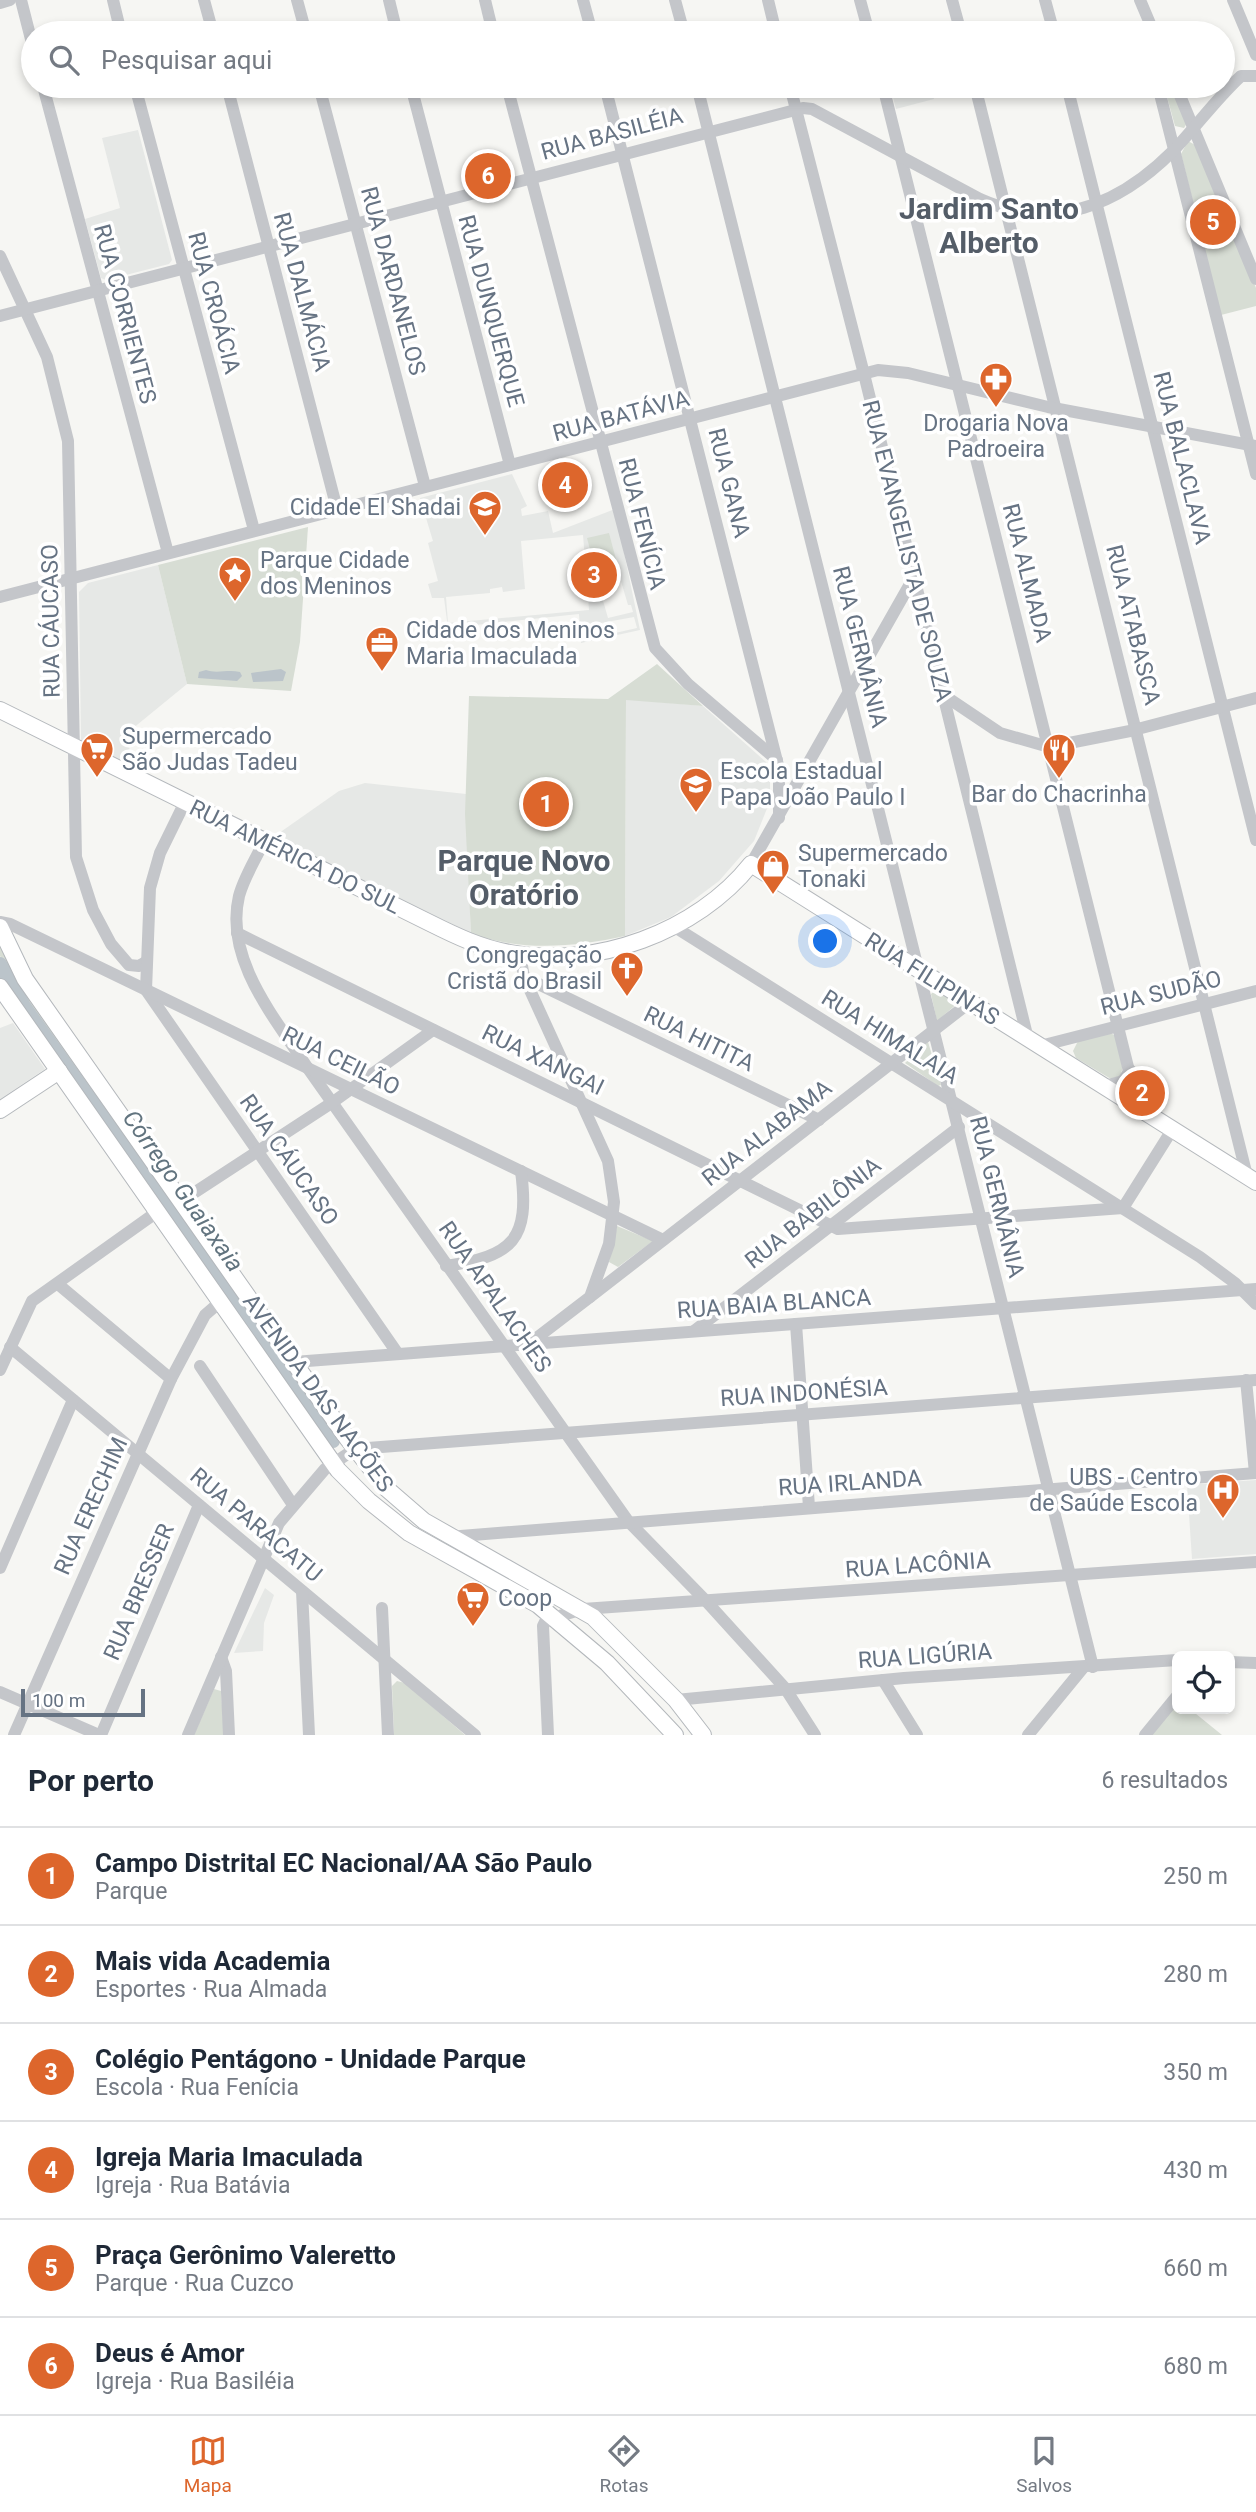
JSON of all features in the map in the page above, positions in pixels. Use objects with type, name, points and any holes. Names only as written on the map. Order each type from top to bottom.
[{"type":"main road","name":"RUA AMÉRICA DO SUL","points":[[0,710],[470,942],[520,955],[565,955],[606,950],[673,926],[718,896],[746,869]]},
{"type":"main road","name":"RUA FILIPINAS","points":[[746,869],[766,875],[1034,1042]]},
{"type":"main road","name":"AVENIDA DAS NAÇÕES","points":[[0,925],[25,979],[355,1449],[387,1489],[413,1514],[448,1537],[583,1609],[676,1700],[703,1735]]},
{"type":"main road","name":"AVENIDA DAS NAÇÕES","points":[[0,987],[6,1006],[58,1071],[333,1462],[378,1508],[422,1541],[526,1595],[607,1662],[675,1735]]},
{"type":"main road","points":[[1034,1042],[1252,1179]]},
{"type":"main road","points":[[0,1110],[58,1071]]},
{"type":"main road","points":[[378,1508],[377,1494],[387,1489]]},
{"type":"street","points":[[0,3],[10,0]]},
{"type":"street","points":[[21,0],[26,21]]},
{"type":"street","points":[[113,0],[118,21]]},
{"type":"street","points":[[204,0],[210,21]]},
{"type":"street","points":[[297,0],[303,21]]},
{"type":"street","points":[[389,0],[394,21]]},
{"type":"street","points":[[485,0],[491,21]]},
{"type":"street","points":[[583,0],[589,21]]},
{"type":"street","points":[[675,0],[681,21]]},
{"type":"street","points":[[768,0],[773,21]]},
{"type":"street","points":[[860,0],[866,21]]},
{"type":"street","points":[[952,0],[958,21]]},
{"type":"street","points":[[1045,0],[1051,21]]},
{"type":"street","points":[[1139,0],[1143,21]]},
{"type":"street","points":[[1139,0],[1149,21]]},
{"type":"street","points":[[1233,0],[1255,54],[1252,75],[1235,82]]},
{"type":"street","name":"RUA CORRIENTES","points":[[46,98],[168,553]]},
{"type":"street","name":"RUA CROÁCIA","points":[[138,98],[254,530]]},
{"type":"street","name":"RUA DALMÁCIA","points":[[229,98],[337,509]]},
{"type":"street","name":"RUA DARDANELOS","points":[[323,98],[425,486]]},
{"type":"street","name":"RUA DUNQUERQUE","points":[[414,98],[510,465]]},
{"type":"street","name":"RUA FENÍCIA","points":[[510,98],[655,648],[688,684],[778,765]]},
{"type":"street","name":"RUA GANA","points":[[609,98],[778,765],[779,818]]},
{"type":"street","name":"RUA GERMÂNIA","points":[[700,98],[953,1101],[1069,1576],[1088,1667]]},
{"type":"street","name":"RUA EVANGELISTA DE SOUZA","points":[[793,98],[1022,1016],[1034,1042]]},
{"type":"street","name":"RUA ALMADA","points":[[886,98],[1138,1107]]},
{"type":"street","name":"RUA ATABASCA","points":[[978,98],[1204,1003],[1252,1179]]},
{"type":"street","name":"RUA BALACLAVA","points":[[1070,98],[1256,840]]},
{"type":"street","points":[[1161,98],[1252,445],[1256,474]]},
{"type":"street","points":[[1181,98],[1256,279]]},
{"type":"street","points":[[796,109],[812,110],[1007,210],[1051,214],[1098,205],[1123,191],[1174,149],[1220,98]]},
{"type":"street","name":"RUA BASILÉIA","points":[[0,316],[796,109]]},
{"type":"street","name":"RUA CÁUCASO","points":[[0,256],[27,309],[49,364],[68,441],[76,857],[80,877],[111,944],[129,965],[139,966],[147,961]]},
{"type":"street","name":"RUA BATÁVIA","points":[[0,597],[864,374],[891,371],[1057,408],[1252,445]]},
{"type":"street","name":"RUA AMÉRICA DO SUL","points":[[746,869],[797,787],[914,577]]},
{"type":"street","points":[[943,694],[1000,733],[1049,747],[1256,698]]},
{"type":"street","points":[[778,765],[797,787]]},
{"type":"street","points":[[146,990],[147,915],[153,875],[160,853],[185,802]]},
{"type":"street","name":"RUA APALACHES","points":[[264,841],[239,897],[237,933],[252,979],[307,1067],[628,1521],[785,1688],[815,1735]]},
{"type":"street","name":"RUA CEILÃO","points":[[0,925],[10,924],[663,1240]]},
{"type":"street","name":"RUA HIMALAIA","points":[[673,926],[1209,1263],[1256,1304]]},
{"type":"street","name":"RUA XANGAI","points":[[237,933],[831,1226]]},
{"type":"street","points":[[104,970],[113,957],[111,944]]},
{"type":"street","points":[[520,955],[524,977],[608,1161],[613,1187],[613,1214],[609,1244],[590,1297]]},
{"type":"street","name":"RUA HITITA","points":[[524,977],[819,1120]]},
{"type":"street","name":"RUA CÁUCASO","points":[[146,990],[398,1354]]},
{"type":"street","name":"RUA SUDÃO","points":[[1034,1042],[1076,1037],[1256,991]]},
{"type":"street","name":"RUA ALABAMA","points":[[529,1344],[969,1003]]},
{"type":"street","points":[[1009,1027],[1016,1026],[1022,1016]]},
{"type":"street","points":[[180,1202],[333,1102],[433,1030]]},
{"type":"street","name":"RUA SUDÃO","points":[[1068,1064],[1068,1047],[1076,1037]]},
{"type":"street","points":[[1105,1087],[1123,1081],[1130,1070]]},
{"type":"street","name":"RUA BABILÔNIA","points":[[694,1331],[959,1127]]},
{"type":"street","points":[[831,1226],[854,1230],[1123,1208],[1172,1130]]},
{"type":"street","points":[[446,1266],[495,1254],[515,1237],[525,1208],[521,1171]]},
{"type":"street","points":[[0,1370],[29,1305],[157,1212]]},
{"type":"street","points":[[59,1285],[171,1378]]},
{"type":"street","name":"RUA BAIA BLANCA","points":[[294,1362],[1256,1289]]},
{"type":"street","name":"RUA ERECHIM","points":[[14,1735],[171,1378],[205,1315],[220,1302]]},
{"type":"street","points":[[796,1324],[809,1507]]},
{"type":"street","name":"RUA PARACATU","points":[[10,1347],[475,1735]]},
{"type":"street","points":[[200,1366],[293,1505]]},
{"type":"street","points":[[1251,1380],[1255,1473]]},
{"type":"street","name":"RUA INDONÉSIA","points":[[355,1449],[1251,1380]]},
{"type":"street","points":[[0,1568],[73,1400]]},
{"type":"street","points":[[188,1735],[279,1523],[333,1462],[355,1449]]},
{"type":"street","name":"RUA IRLANDA","points":[[448,1537],[1255,1473]]},
{"type":"street","name":"RUA BRESSER","points":[[100,1735],[200,1505]]},
{"type":"street","name":"RUA LACÔNIA","points":[[552,1616],[583,1609],[1256,1562]]},
{"type":"street","points":[[302,1591],[309,1735]]},
{"type":"street","points":[[382,1608],[388,1735]]},
{"type":"street","points":[[549,1734],[543,1626],[552,1616]]},
{"type":"street","points":[[221,1657],[226,1671],[229,1735]]},
{"type":"street","name":"RUA LIGÚRIA","points":[[676,1700],[883,1680],[1172,1660]]},
{"type":"street","points":[[1235,1662],[1256,1663]]},
{"type":"street","points":[[1028,1735],[1088,1667]]},
{"type":"street","points":[[883,1680],[917,1735]]},
{"type":"street","points":[[0,1692],[100,1735]]},
{"type":"street","points":[[1145,1735],[1172,1702]]},
{"type":"shaded area","points":[[893,98],[934,98],[934,99],[896,109]]},
{"type":"shaded area","points":[[1167,98],[1177,98],[1187,123],[1184,128],[1175,126]]},
{"type":"shaded area","points":[[138,130],[172,260],[169,264],[106,280],[101,278],[85,219],[120,208],[102,138]]},
{"type":"shaded area","points":[[1188,141],[1197,146],[1256,288],[1256,306],[1221,315],[1181,154]]},
{"type":"shaded area","name":"Cidade El Shadai","points":[[512,474],[527,506],[521,509],[522,516],[548,511],[553,533],[615,509],[640,630],[581,643],[579,614],[448,628],[444,598],[432,598],[428,584],[438,581],[428,543],[433,541],[420,498]],"holes":[[[583,535],[589,610],[448,623],[446,597],[490,593],[490,589],[502,587],[503,592],[525,589],[521,541]],[[618,571],[628,605],[631,605],[633,612],[608,618],[596,576]],[[634,617],[637,628],[593,638],[590,625]]]},
{"type":"shaded area","name":"Parque Cidade dos Meninos","points":[[308,527],[300,642],[291,691],[187,684],[158,565]]},
{"type":"shaded area","points":[[609,533],[618,567],[596,573],[587,538]]},
{"type":"shaded area","points":[[158,565],[187,684],[132,729],[127,766],[81,741],[79,592],[88,583]]},
{"type":"shaded area","points":[[657,664],[703,706],[626,700],[625,936],[548,946],[509,943],[471,933],[465,814],[469,696],[608,699]]},
{"type":"shaded area","points":[[281,669],[286,672],[283,681],[253,682],[251,673]]},
{"type":"shaded area","points":[[236,671],[242,676],[237,681],[198,678],[199,672]]},
{"type":"shaded area","name":"Escola Estadual Papa João Paulo I","points":[[626,699],[703,706],[766,762],[770,771],[770,801],[754,841],[719,881],[671,917],[625,936]]},
{"type":"shaded area","points":[[365,783],[466,794],[471,933],[272,838],[339,791]]},
{"type":"shaded area","points":[[0,946],[16,976],[182,1214],[177,1218],[20,994],[0,956]]},
{"type":"shaded area","points":[[937,989],[958,1003],[937,1021],[931,994]]},
{"type":"shaded area","points":[[13,1023],[45,1069],[0,1099],[0,1028]]},
{"type":"shaded area","points":[[1111,1033],[1115,1036],[1123,1067],[1120,1076],[1111,1079],[1076,1058],[1073,1051],[1078,1041]]},
{"type":"shaded area","points":[[928,1042],[941,1085],[938,1086],[905,1063]]},
{"type":"shaded area","points":[[184,1217],[338,1436],[336,1438],[179,1221]]},
{"type":"shaded area","points":[[617,1226],[653,1241],[618,1267],[609,1262]]},
{"type":"shaded area","name":"UBS - Centro de Saúde Escola","points":[[1256,1480],[1256,1554],[1192,1559],[1187,1485]]},
{"type":"shaded area","points":[[265,1588],[274,1595],[264,1623],[263,1651],[234,1653]]},
{"type":"shaded area","points":[[397,1681],[405,1683],[465,1735],[394,1735],[392,1686]]},
{"type":"shaded area","points":[[214,1689],[221,1691],[224,1735],[194,1735]]},
{"type":"shaded area","points":[[1172,1710],[1172,1714],[1196,1714],[1222,1735],[1152,1735]]},
{"type":"waterway","name":"Córrego Guaiaxaia","points":[[0,964],[24,1006],[333,1441]]},
{"type":"place","name":"Deus é Amor","points":[[488,176]]},
{"type":"place","name":"Praça Gerônimo Valeretto","points":[[1213,222]]},
{"type":"place","name":"Drogaria Nova Padroeira","points":[[996,409]]},
{"type":"place","name":"Igreja Maria Imaculada","points":[[565,485]]},
{"type":"place","name":"Cidade El Shadai","points":[[485,537]]},
{"type":"place","name":"Colégio Pentágono - Unidade Parque","points":[[594,575]]},
{"type":"place","name":"Parque Cidade dos Meninos","points":[[235,603]]},
{"type":"place","name":"Cidade dos Meninos Maria Imaculada","points":[[382,673]]},
{"type":"place","name":"Supermercado São Judas Tadeu","points":[[97,779]]},
{"type":"place","name":"Bar do Chacrinha","points":[[1059,780]]},
{"type":"place","name":"Campo Distrital EC Nacional/AA São Paulo","points":[[546,804]]},
{"type":"place","name":"Escola Estadual Papa João Paulo I","points":[[696,814]]},
{"type":"place","name":"Supermercado Tonaki","points":[[773,896]]},
{"type":"place","name":"Congregação Cristã do Brasil","points":[[627,998]]},
{"type":"place","name":"Mais vida Academia","points":[[1142,1093]]},
{"type":"place","name":"UBS - Centro de Saúde Escola","points":[[1223,1520]]},
{"type":"place","name":"Coop","points":[[473,1628]]},
{"type":"district","name":"Jardim Santo Alberto","points":[[989,225]]},
{"type":"district","name":"Parque Novo Oratório","points":[[524,877]]}]
